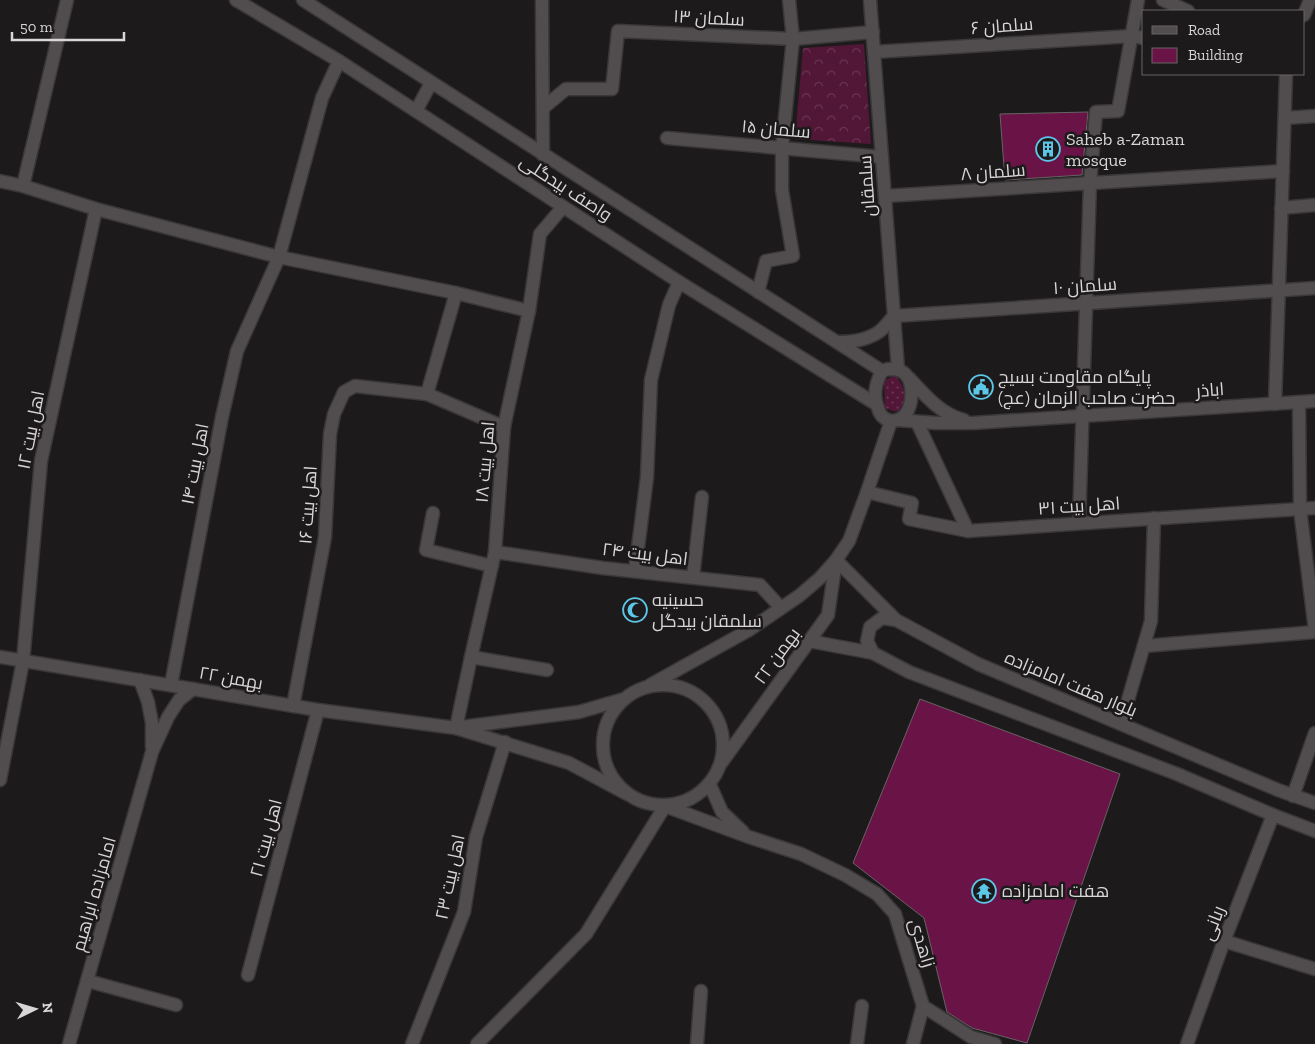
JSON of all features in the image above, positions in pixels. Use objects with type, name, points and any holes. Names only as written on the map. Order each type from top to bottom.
[{"type":"street","points":[[23,186],[67,0]]},
{"type":"street","name":"واصف بیدگلی","points":[[236,0],[339,61],[679,282],[876,404]]},
{"type":"street","name":"واصف بیدگلی","points":[[303,0],[882,371]]},
{"type":"street","points":[[324,14],[326,0]]},
{"type":"street","points":[[542,0],[543,155]]},
{"type":"street","points":[[758,292],[766,261],[793,256],[782,190],[782,147],[793,39],[789,0]]},
{"type":"street","name":"سلمقان","points":[[870,0],[894,316],[902,371]]},
{"type":"street","points":[[1079,523],[1090,183],[1096,112],[1118,111],[1138,37],[1138,0]]},
{"type":"street","points":[[1163,0],[1186,10]]},
{"type":"street","points":[[1305,12],[1310,0]]},
{"type":"street","name":"سلمان ۱۳","points":[[543,108],[566,89],[612,89],[618,31],[793,39],[873,32]]},
{"type":"street","name":"سلمان ۶","points":[[874,52],[1138,37]]},
{"type":"street","name":"اهل بیت ۱۴","points":[[171,685],[222,417],[237,351],[279,257],[322,98],[339,61]]},
{"type":"street","points":[[1275,404],[1286,75]]},
{"type":"street","points":[[416,112],[431,83]]},
{"type":"street","points":[[1285,118],[1315,116]]},
{"type":"street","name":"سلمان ۱۵","points":[[668,138],[882,157]]},
{"type":"street","name":"سلمان ۸","points":[[885,196],[1283,171]]},
{"type":"street","points":[[0,181],[23,186],[96,209],[279,257],[456,293],[529,312]]},
{"type":"street","points":[[1281,208],[1315,205]]},
{"type":"street","name":"اهل بیت ۱۸","points":[[456,728],[495,552],[504,427],[529,312],[540,234],[563,207]]},
{"type":"street","name":"اهل بیت ۱۲","points":[[0,780],[23,661],[41,460],[96,209]]},
{"type":"street","points":[[635,571],[647,477],[651,380],[670,305],[679,282]]},
{"type":"street","name":"سلمان ۱۰","points":[[894,316],[1315,288]]},
{"type":"street","points":[[428,394],[456,293]]},
{"type":"street","points":[[836,342],[853,342],[868,338],[880,331],[894,316]]},
{"type":"street","points":[[902,371],[910,383],[910,406],[905,414],[895,420],[885,419],[879,414],[874,394],[876,381],[882,371],[888,369],[902,371],[936,407],[957,418],[973,423]]},
{"type":"street","name":"اهل بیت ۱۶","points":[[293,706],[326,537],[330,434],[334,414],[344,392],[355,386],[428,394],[504,427]]},
{"type":"street","points":[[1144,646],[1315,631],[1300,509],[1299,402]]},
{"type":"street","name":"اباذر","points":[[895,420],[973,423],[1315,402]]},
{"type":"street","name":"۲۲ بهمن","points":[[648,686],[749,630],[799,596],[820,578],[836,560],[848,541],[895,420]]},
{"type":"street","points":[[918,422],[968,531]]},
{"type":"street","name":"اهل بیت ۳۱","points":[[867,492],[912,503],[909,519],[968,531],[1315,508]]},
{"type":"street","points":[[693,578],[702,497]]},
{"type":"street","points":[[433,514],[426,550],[492,566]]},
{"type":"street","points":[[1121,724],[1151,621],[1154,518]]},
{"type":"street","name":"اهل بیت ۲۴","points":[[495,552],[635,571],[760,585],[781,608]]},
{"type":"street","name":"۲۲ بهمن","points":[[722,762],[828,614],[836,560]]},
{"type":"street","name":"بلوار هفت امامزاده","points":[[836,560],[896,620],[978,664],[1293,796],[1315,803]]},
{"type":"street","points":[[873,654],[867,641],[870,626],[882,618],[896,620]]},
{"type":"street","points":[[809,641],[873,654],[909,672],[1177,774],[1274,816],[1315,831]]},
{"type":"street","name":"۲۲ بهمن","points":[[0,657],[318,710],[456,728],[569,763],[627,794]]},
{"type":"street","points":[[471,657],[547,670]]},
{"type":"street","name":"امامزاده ابراهیم","points":[[140,680],[148,702],[152,723],[152,752]]},
{"type":"street","points":[[673,685],[697,694],[714,713],[718,721],[723,737],[722,762],[710,784],[690,800],[665,806],[645,803],[627,794],[610,773],[603,747],[608,720],[624,699],[635,691],[648,686],[673,685]]},
{"type":"street","name":"امامزاده ابراهیم","points":[[69,1044],[152,752],[168,717],[179,700],[194,689]]},
{"type":"street","name":"۲۲ بهمن","points":[[456,728],[579,712],[624,699]]},
{"type":"street","name":"اهل بیت ۲۱","points":[[248,975],[318,710]]},
{"type":"street","points":[[1293,796],[1315,733]]},
{"type":"street","name":"اهل بیت ۲۳","points":[[412,1044],[464,912],[476,837],[505,742]]},
{"type":"street","name":"زاهدی","points":[[710,784],[722,812],[749,837]]},
{"type":"street","points":[[477,1044],[586,934],[665,806]]},
{"type":"street","name":"زاهدی","points":[[665,806],[801,854],[845,875],[877,894],[895,914],[923,1006]]},
{"type":"street","name":"ربانی","points":[[1187,1044],[1224,941],[1274,816]]},
{"type":"street","points":[[1224,941],[1315,970]]},
{"type":"street","points":[[88,981],[176,1005]]},
{"type":"street","points":[[697,1044],[701,991]]},
{"type":"street","points":[[857,1044],[862,1006]]},
{"type":"street","points":[[913,1044],[923,1006],[970,1041],[995,1044]]},
{"type":"green space","points":[[864,44],[871,144],[795,139],[803,48]]},
{"type":"green space","points":[[895,375],[904,392],[904,400],[900,411],[885,408],[884,381]]},
{"type":"building","name":"Saheb a-Zaman mosque","points":[[1088,112],[1082,175],[1005,180],[1000,114]]},
{"type":"building","name":"هفت امامزاده","points":[[920,699],[1120,774],[1027,1043],[972,1028],[947,1012],[924,918],[853,863]]},
{"type":"place","name":"Saheb a-Zaman mosque","points":[[1048,149]]},
{"type":"place","name":"پایگاه مقاومت بسیج حضرت صاحب الزمان (عج)","points":[[981,387]]},
{"type":"place","name":"حسینیه سلمقان بیدگل","points":[[635,610]]},
{"type":"place","name":"هفت امامزاده","points":[[984,891]]}]
